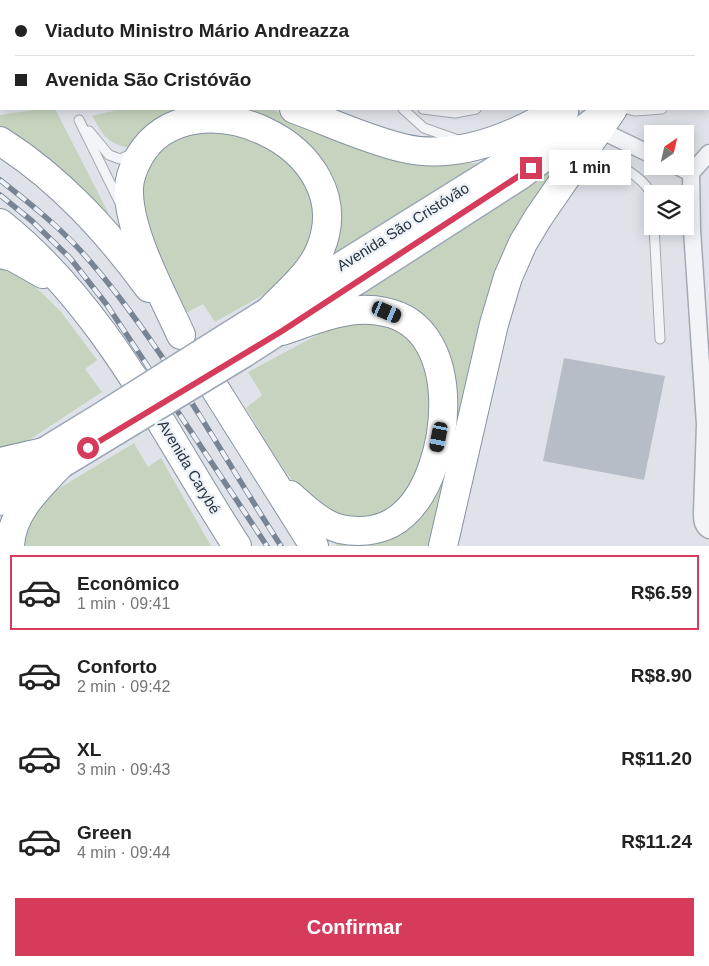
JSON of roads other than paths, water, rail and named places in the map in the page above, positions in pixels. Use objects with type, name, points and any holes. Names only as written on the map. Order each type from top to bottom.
[{"type":"highway","points":[[297,110],[384,143],[405,149],[430,151],[457,150],[480,146],[514,132],[557,110]]},
{"type":"highway","points":[[181,335],[144,250],[132,216],[129,193],[134,165],[149,144],[166,128],[179,122],[212,119],[231,122],[271,135],[287,144],[304,158],[313,170],[327,202],[324,236],[319,252],[276,321]]},
{"type":"highway","points":[[443,546],[500,299],[522,243],[602,124]]},
{"type":"highway","points":[[0,141],[40,170],[71,196],[96,222],[135,269],[181,335],[314,546]]},
{"type":"highway","name":"Avenida Carybé","points":[[0,224],[43,261],[71,292],[139,384],[232,544]]},
{"type":"highway","points":[[0,254],[13,257],[29,265],[71,292]]},
{"type":"highway","points":[[269,476],[322,521],[353,531],[378,529],[404,514],[416,500],[431,468],[442,423],[443,384],[434,349],[414,326],[387,312],[368,309],[276,321]]},
{"type":"highway","points":[[0,462],[52,458]]},
{"type":"highway","points":[[10,546],[13,526],[22,509],[35,492],[52,458]]},
{"type":"main road","points":[[334,110],[384,143]]},
{"type":"main road","name":"Avenida São Cristóvão","points":[[276,321],[530,144],[567,110]]},
{"type":"main road","name":"Avenida São Cristóvão","points":[[52,458],[276,321],[522,175],[602,124]]},
{"type":"main road","points":[[0,478],[52,458]]},
{"type":"main road","points":[[0,502],[52,458]]},
{"type":"street","points":[[602,124],[644,150]]},
{"type":"street","points":[[694,164],[709,154]]},
{"type":"street","points":[[685,175],[692,230],[705,424],[702,512],[707,529]]},
{"type":"lane","points":[[404,110],[418,124],[432,133],[480,146]]},
{"type":"lane","points":[[431,110],[455,113],[471,110]]},
{"type":"lane","points":[[631,110],[648,110]]},
{"type":"lane","points":[[144,250],[79,120],[109,155],[120,159],[149,144]]},
{"type":"lane","points":[[602,124],[646,185]]},
{"type":"lane","points":[[654,235],[660,339]]},
{"type":"railway","points":[[0,180],[61,231],[108,283],[186,394],[281,546]]},
{"type":"railway","points":[[0,195],[32,221],[70,258],[107,305],[267,546]]}]
